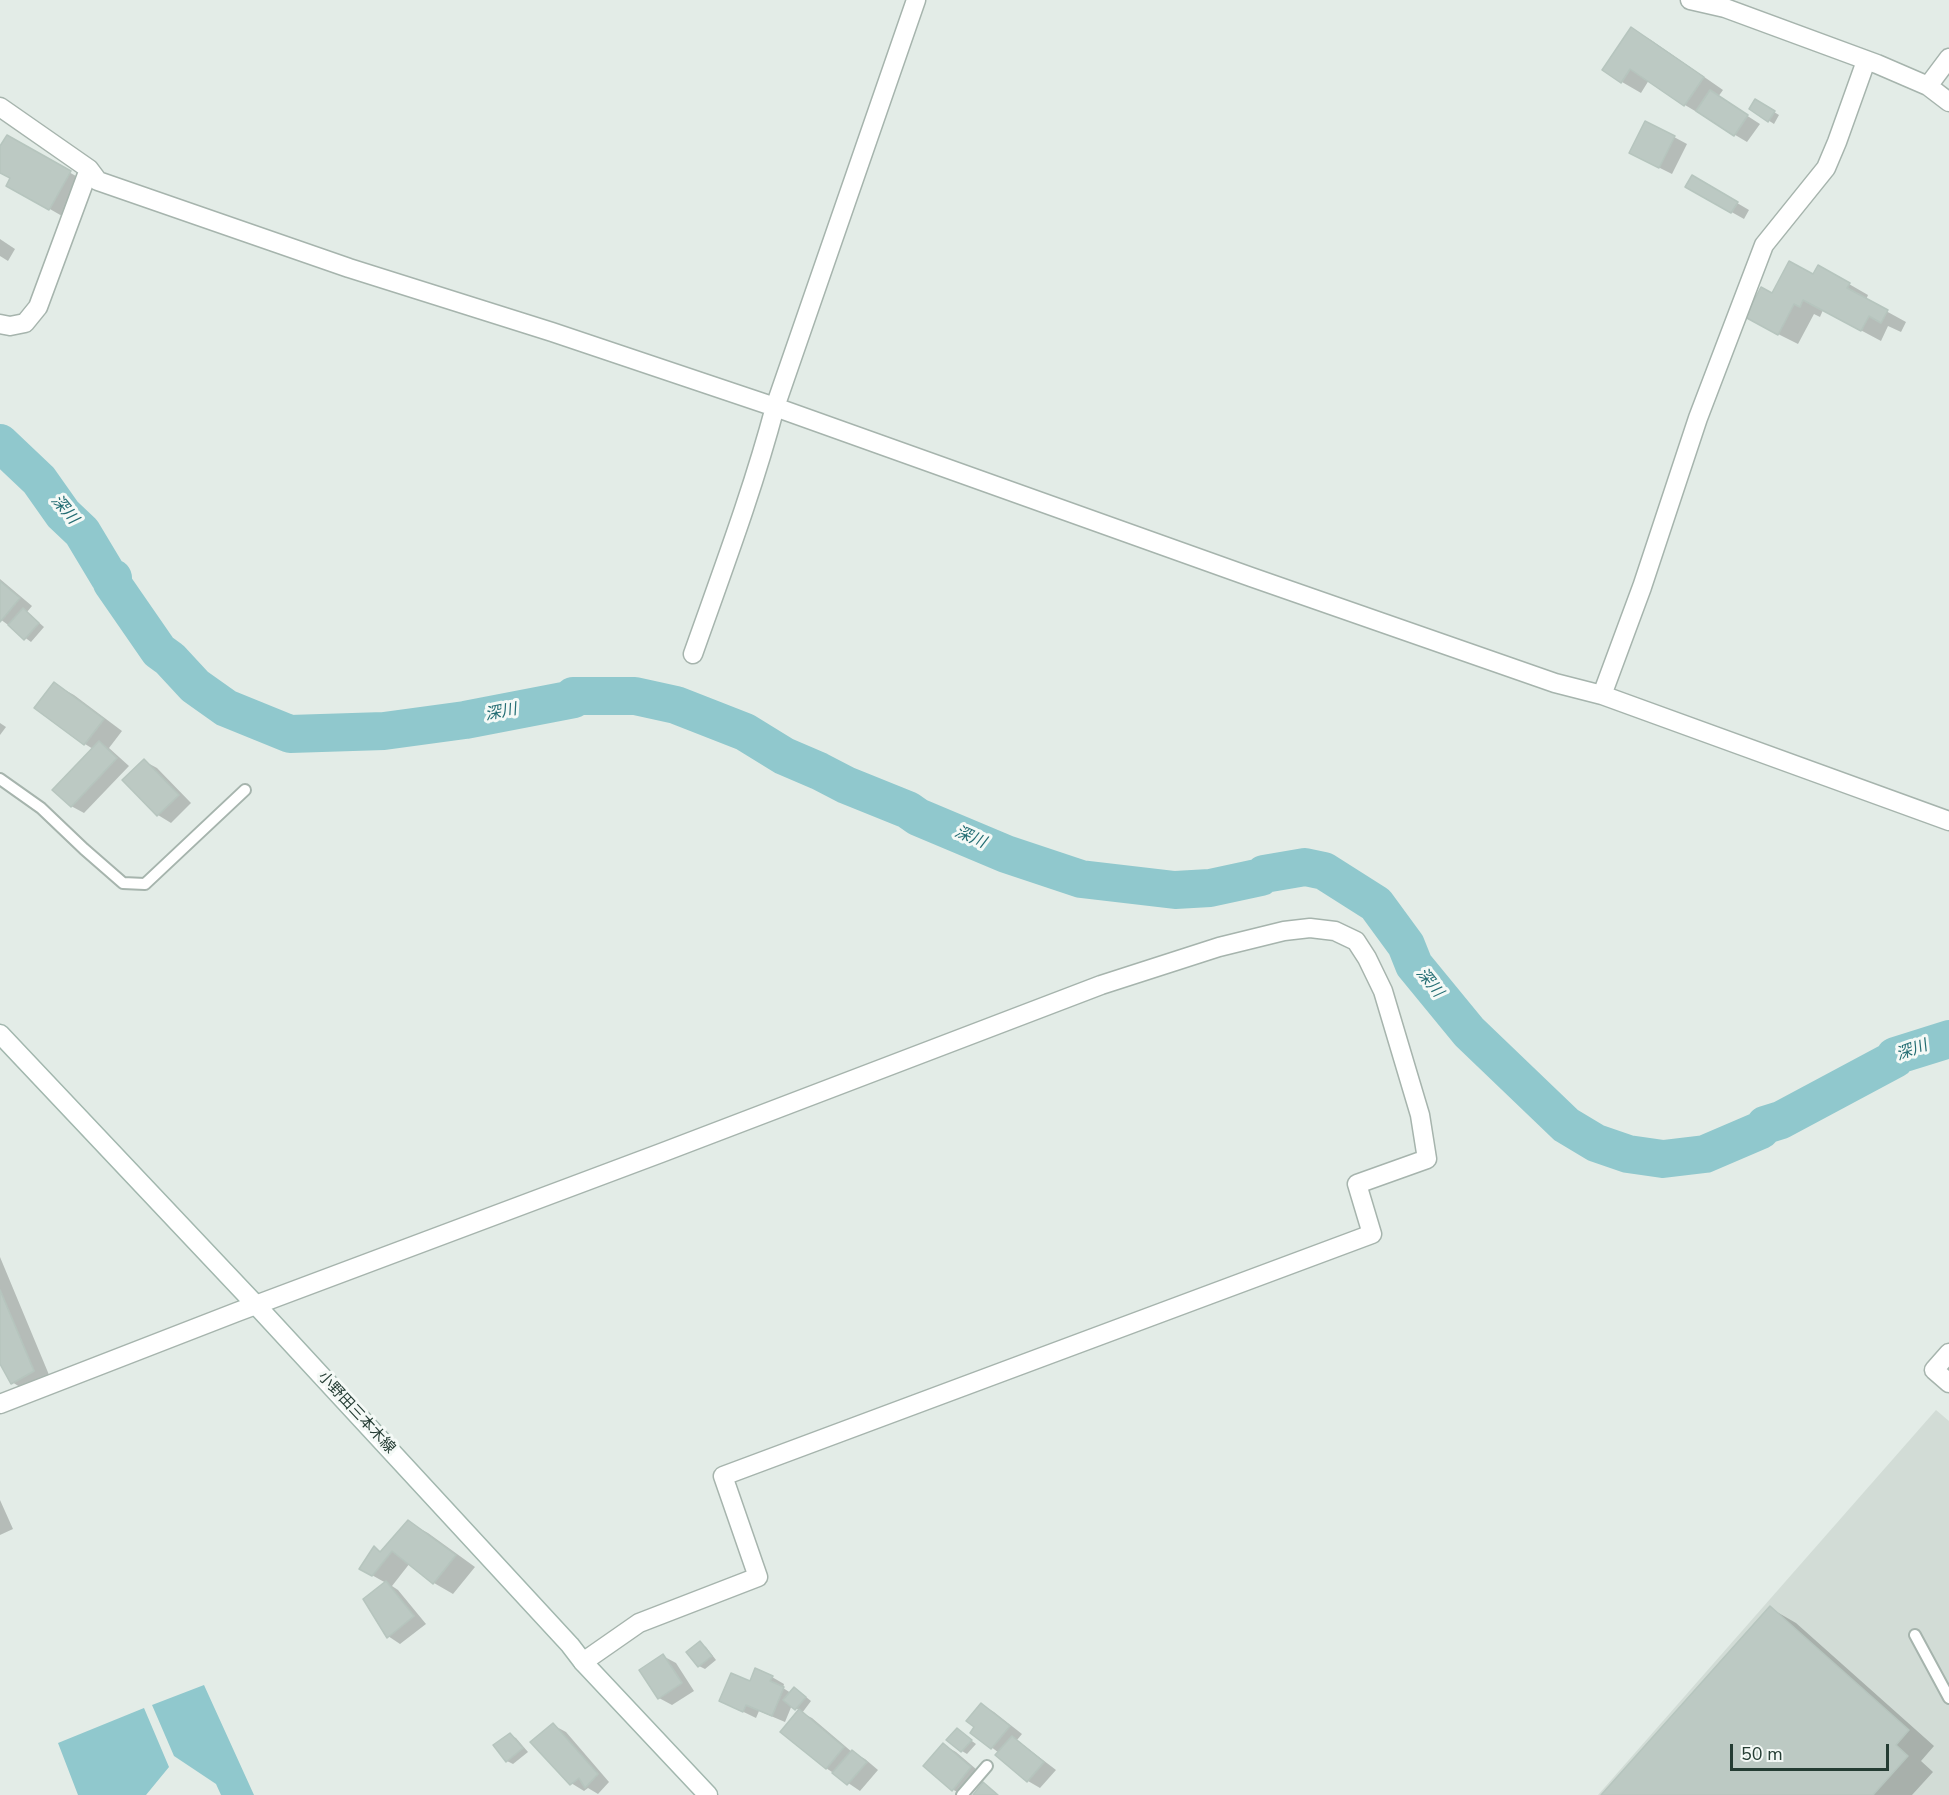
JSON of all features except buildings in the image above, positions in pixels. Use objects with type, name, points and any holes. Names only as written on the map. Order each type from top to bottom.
[{"type":"street","points":[[693,654],[766,440],[775,407],[916,0]]},
{"type":"street","points":[[1690,0],[1725,8],[1877,64],[1928,86],[1949,102]]},
{"type":"street","points":[[1928,86],[1949,58]]},
{"type":"street","points":[[1602,695],[1642,587],[1698,418],[1764,245],[1826,168],[1866,61]]},
{"type":"street","points":[[0,107],[89,169],[98,181],[119,189],[349,268],[552,332],[775,407],[1386,624],[1555,682],[1602,695],[1949,821]]},
{"type":"street","points":[[0,324],[10,326],[26,323],[38,307],[89,169]]},
{"type":"street","points":[[0,1404],[1101,985],[1219,947],[1284,931],[1310,928],[1335,931],[1356,941],[1383,991],[1420,1115],[1428,1159],[1357,1184],[1372,1234],[723,1476],[759,1577],[639,1623],[583,1662]]},
{"type":"street","name":"小野田三本木線","points":[[0,1034],[256,1305],[708,1795]]},
{"type":"street","points":[[1949,1353],[1934,1370],[1949,1383]]},
{"type":"lane","points":[[0,779],[41,808],[123,883],[145,884],[245,790]]},
{"type":"lane","points":[[1915,1635],[1949,1698]]},
{"type":"lane","points":[[962,1795],[987,1766]]},
{"type":"shaded area","points":[[1936,1410],[1949,1421],[1949,1795],[1598,1795]]},
{"type":"water","points":[[204,1685],[254,1795],[221,1795],[216,1784],[174,1756],[152,1705]]},
{"type":"water","points":[[144,1708],[169,1767],[146,1795],[78,1795],[58,1743]]},
{"type":"waterway","name":"深川","points":[[0,443],[39,480],[63,514],[82,532],[109,577],[113,578],[112,583],[159,651],[170,659],[195,686],[226,708],[290,734],[384,731],[465,720],[574,699],[573,696],[635,696],[676,705],[745,732],[784,756],[846,785],[908,810],[918,817],[1006,854],[1081,879],[1175,890],[1210,888],[1261,877],[1264,874],[1305,867],[1324,871],[1376,904],[1406,945],[1414,965],[1469,1032],[1566,1125],[1596,1143],[1628,1154],[1663,1159],[1705,1154],[1761,1130],[1765,1125],[1781,1120],[1895,1059],[1895,1056],[1949,1039]]}]
